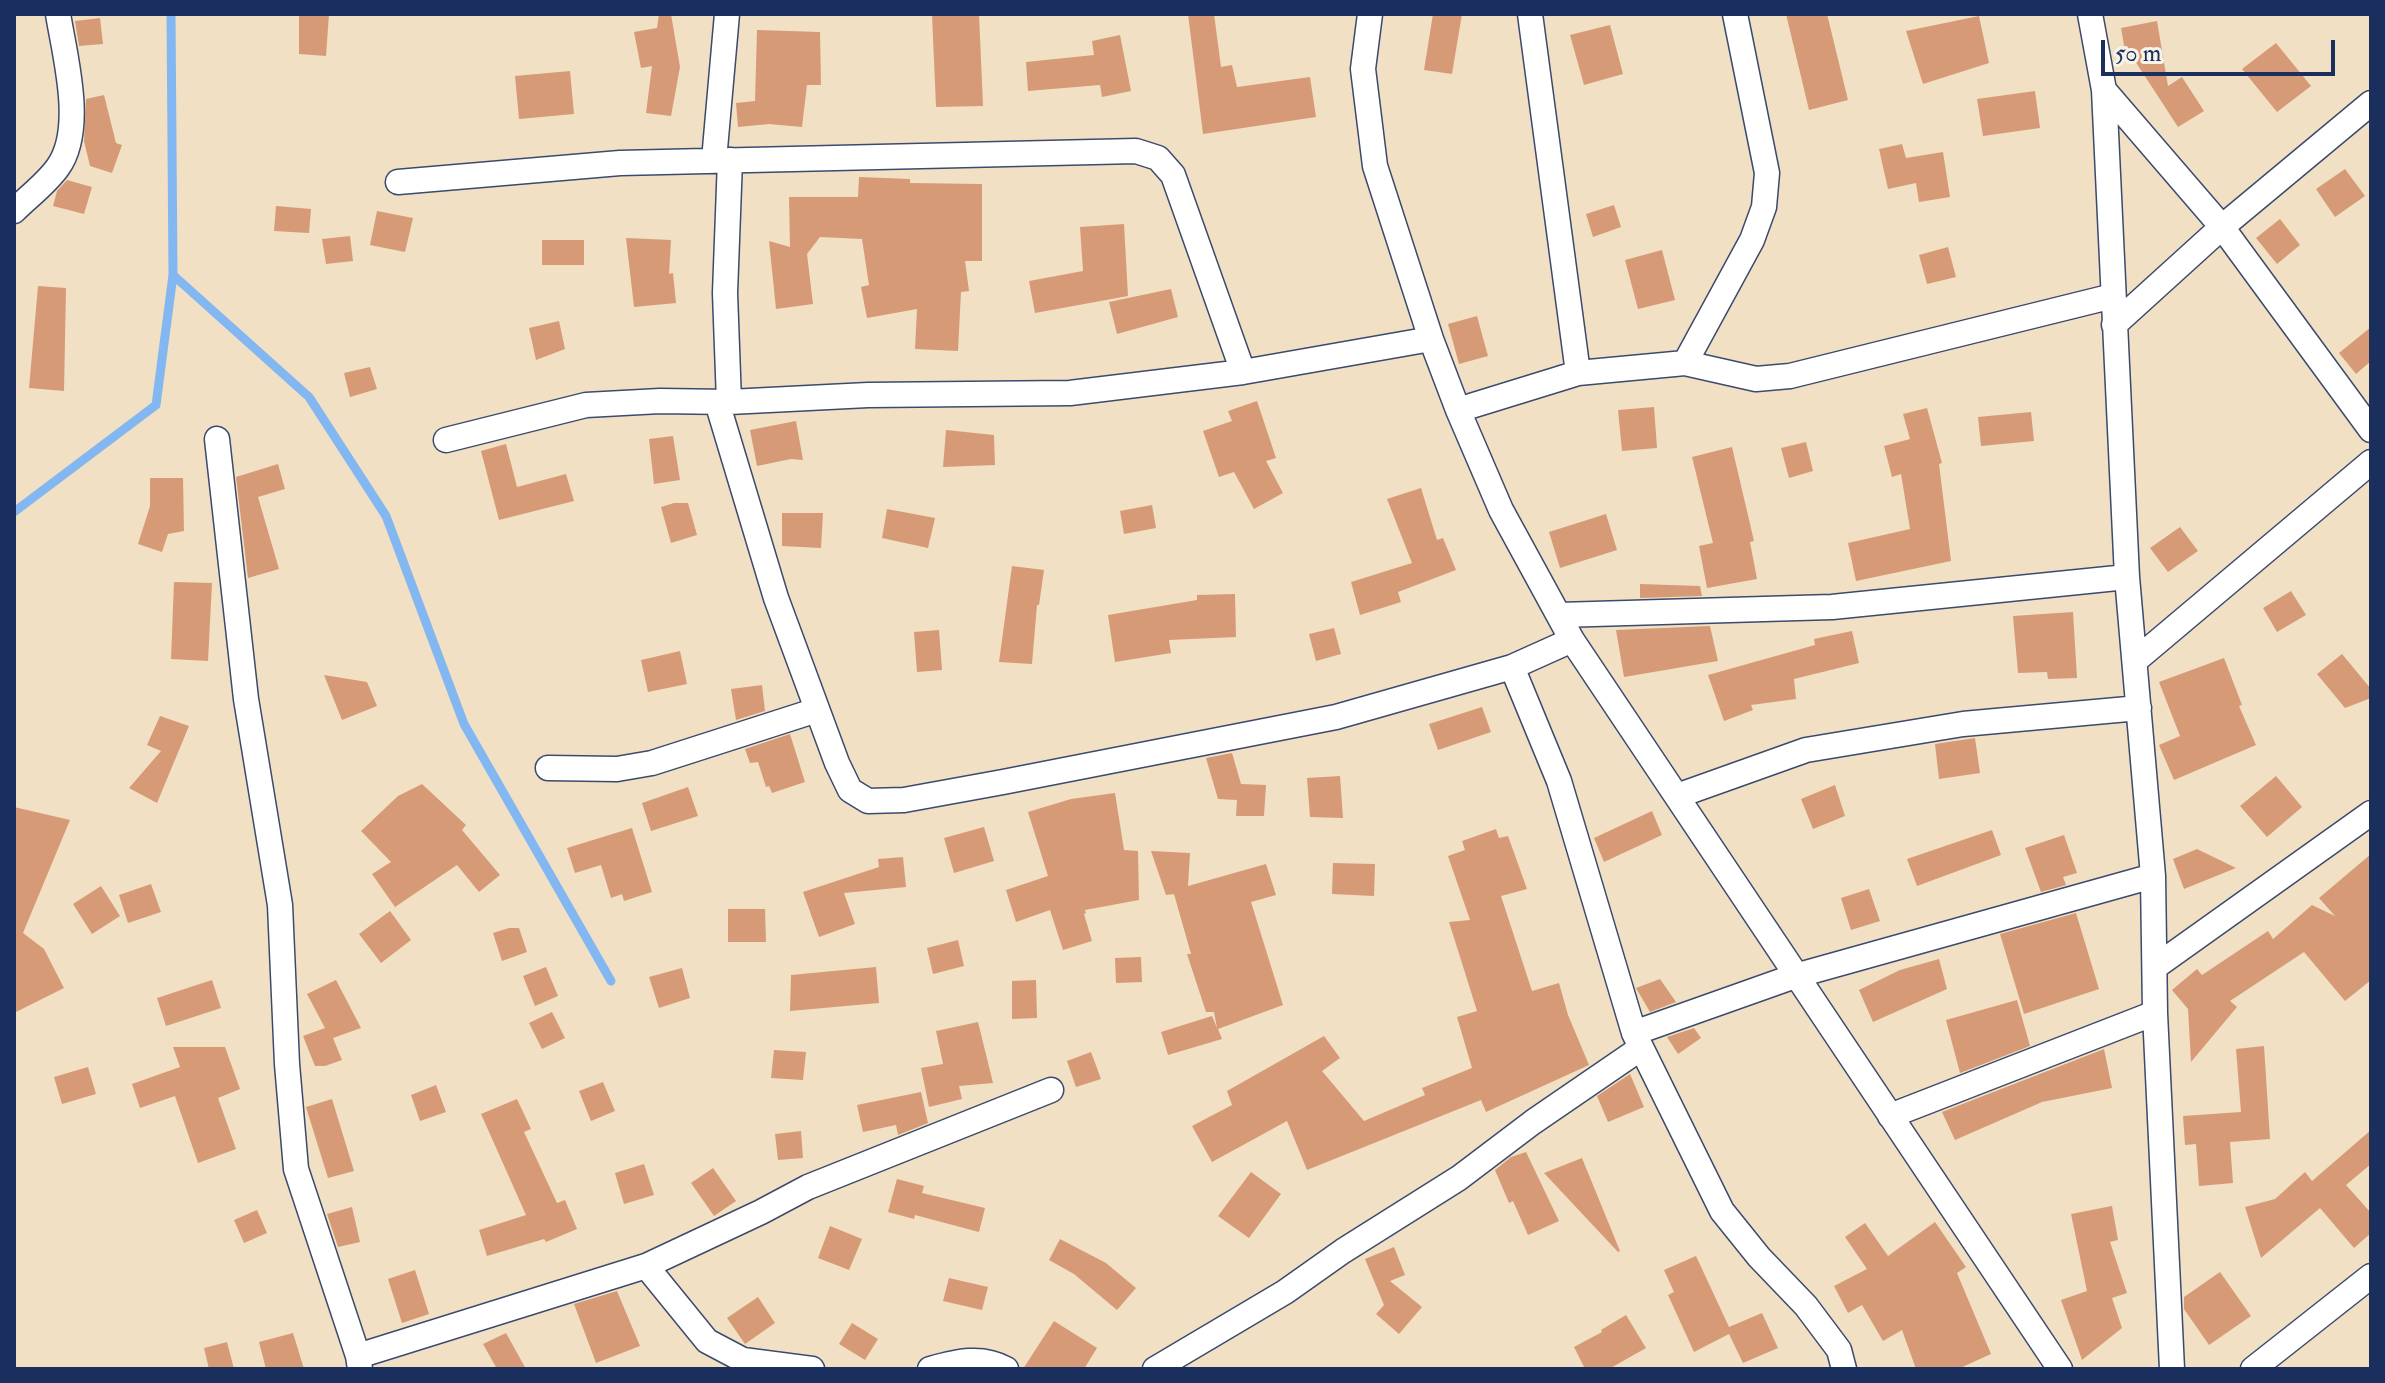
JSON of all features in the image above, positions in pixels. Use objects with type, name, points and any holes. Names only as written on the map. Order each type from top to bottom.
[{"type":"street","points":[[14,211],[58,168],[68,149],[72,125],[58,14]]},
{"type":"street","points":[[727,14],[722,160],[725,293],[723,402],[776,598],[837,763],[850,790],[868,801],[904,800],[1336,717],[1512,667],[1572,640]]},
{"type":"street","points":[[1370,14],[1363,69],[1375,166],[1431,339],[1501,510],[1572,640],[2060,1369]]},
{"type":"street","points":[[1530,14],[1578,373]]},
{"type":"street","points":[[1685,363],[1752,240],[1764,207],[1767,173],[1735,14]]},
{"type":"street","points":[[2090,14],[2104,90],[2127,577],[2153,876],[2155,1013],[2172,1369]]},
{"type":"street","points":[[2104,90],[2222,227],[2371,430]]},
{"type":"street","points":[[2114,325],[2222,227],[2371,103]]},
{"type":"street","points":[[398,182],[620,163],[1136,151],[1158,158],[1173,175],[1243,372]]},
{"type":"street","points":[[1458,410],[1578,373],[1685,363],[1756,379],[1790,376],[2113,296]]},
{"type":"street","points":[[446,440],[586,405],[868,395],[1070,393],[1243,372],[1431,339]]},
{"type":"street","points":[[217,439],[246,699],[280,905],[288,1078],[296,1169],[359,1363],[646,1266],[808,1187],[1051,1090]]},
{"type":"street","points":[[2136,660],[2371,462]]},
{"type":"street","points":[[1559,615],[1832,607],[2127,577]]},
{"type":"street","points":[[1512,667],[1559,781],[1637,1040],[1722,1211],[1759,1257],[1806,1306],[1839,1350],[1844,1369]]},
{"type":"street","points":[[1677,796],[1806,750],[1963,724],[2139,708]]},
{"type":"street","points":[[548,768],[617,769],[652,763],[817,710]]},
{"type":"street","points":[[2155,967],[2371,813]]},
{"type":"street","points":[[1155,1369],[1285,1292],[1343,1251],[1459,1178],[1637,1040],[1795,976],[2153,876]]},
{"type":"street","points":[[1890,1116],[2155,1013]]},
{"type":"street","points":[[646,1266],[707,1341],[743,1360],[812,1369]]},
{"type":"street","points":[[2253,1369],[2371,1276]]},
{"type":"street","points":[[930,1369],[958,1361],[978,1360],[1006,1369]]},
{"type":"building","points":[[299,14],[329,14],[326,56],[299,54]]},
{"type":"building","points":[[659,14],[671,14],[680,67],[671,116],[646,113],[652,66],[641,68],[634,32],[657,28]]},
{"type":"building","points":[[979,14],[983,106],[936,107],[932,15]]},
{"type":"building","points":[[1188,14],[1214,14],[1221,67],[1232,65],[1237,87],[1310,77],[1316,117],[1203,134]]},
{"type":"building","points":[[1433,14],[1462,14],[1452,74],[1424,70]]},
{"type":"building","points":[[1786,14],[1827,14],[1848,100],[1809,110]]},
{"type":"building","points":[[1979,16],[1989,63],[1923,84],[1906,31]]},
{"type":"building","points":[[100,18],[103,44],[79,46],[75,21]]},
{"type":"building","points":[[2157,21],[2168,86],[2182,77],[2204,111],[2178,127],[2135,61],[2127,62],[2121,28]]},
{"type":"building","points":[[1610,25],[1623,74],[1584,85],[1570,35]]},
{"type":"building","points":[[757,30],[820,32],[821,85],[807,85],[802,127],[769,124],[738,127],[736,103],[755,101]]},
{"type":"building","points":[[1120,35],[1131,91],[1102,97],[1100,85],[1028,91],[1026,62],[1094,55],[1092,41]]},
{"type":"building","points":[[2276,43],[2311,86],[2277,112],[2242,69]]},
{"type":"building","points":[[570,71],[574,114],[519,119],[515,76]]},
{"type":"building","points":[[2035,91],[2040,128],[1983,136],[1977,99]]},
{"type":"building","points":[[104,95],[116,143],[122,145],[112,173],[90,166],[84,141],[86,99]]},
{"type":"building","points":[[1902,144],[1906,158],[1943,152],[1950,197],[1919,202],[1916,183],[1888,189],[1879,149]]},
{"type":"building","points":[[2345,169],[2365,196],[2335,217],[2316,189]]},
{"type":"building","points":[[859,177],[910,179],[910,183],[982,184],[982,261],[965,261],[969,291],[961,292],[958,351],[915,349],[917,309],[867,318],[861,287],[869,285],[862,239],[820,237],[807,254],[813,304],[776,309],[769,241],[790,247],[789,197],[858,197]]},
{"type":"building","points":[[67,180],[92,187],[84,214],[53,206],[57,191]]},
{"type":"building","points":[[1614,205],[1621,227],[1593,237],[1586,214]]},
{"type":"building","points":[[276,206],[311,209],[309,233],[274,231]]},
{"type":"building","points":[[377,211],[413,218],[405,252],[370,245]]},
{"type":"building","points":[[2280,219],[2300,245],[2277,264],[2256,238]]},
{"type":"building","points":[[1124,224],[1128,296],[1035,313],[1029,281],[1083,271],[1080,227]]},
{"type":"building","points":[[350,236],[353,261],[326,264],[322,239]]},
{"type":"building","points":[[626,238],[671,240],[669,274],[673,273],[676,303],[634,307]]},
{"type":"building","points":[[542,240],[584,240],[584,265],[542,265]]},
{"type":"building","points":[[1948,247],[1956,277],[1927,284],[1919,255]]},
{"type":"building","points":[[1662,250],[1675,300],[1638,309],[1625,260]]},
{"type":"building","points":[[38,286],[66,288],[64,391],[29,388]]},
{"type":"building","points":[[1171,289],[1178,317],[1117,334],[1109,302]]},
{"type":"building","points":[[1477,316],[1488,356],[1459,364],[1448,324]]},
{"type":"building","points":[[559,321],[565,349],[536,360],[529,328]]},
{"type":"building","points":[[2371,327],[2371,361],[2356,374],[2339,353]]},
{"type":"building","points":[[370,367],[377,389],[350,397],[344,373]]},
{"type":"building","points":[[1257,401],[1276,458],[1266,461],[1283,493],[1254,509],[1234,472],[1219,477],[1203,431],[1232,421],[1228,411]]},
{"type":"building","points":[[1654,407],[1657,448],[1622,451],[1618,410]]},
{"type":"building","points":[[1927,408],[1942,463],[1939,464],[1951,561],[1856,581],[1848,543],[1910,529],[1901,474],[1892,477],[1884,446],[1910,439],[1903,414]]},
{"type":"building","points":[[2031,412],[2034,441],[1981,446],[1978,417]]},
{"type":"building","points":[[796,421],[803,460],[791,459],[757,466],[750,430]]},
{"type":"building","points":[[946,430],[994,435],[995,465],[943,467]]},
{"type":"building","points":[[673,436],[680,480],[654,484],[649,439]]},
{"type":"building","points":[[1806,442],[1813,471],[1789,478],[1781,448]]},
{"type":"building","points":[[506,444],[517,487],[566,474],[574,501],[499,520],[481,451]]},
{"type":"building","points":[[1732,447],[1754,541],[1750,542],[1757,579],[1707,588],[1699,546],[1713,543],[1692,457]]},
{"type":"building","points":[[278,464],[285,489],[258,497],[279,569],[248,578],[236,477]]},
{"type":"building","points":[[150,478],[183,478],[184,531],[168,534],[162,552],[138,544],[150,506]]},
{"type":"building","points":[[1421,488],[1437,540],[1443,538],[1456,570],[1398,592],[1401,602],[1360,615],[1351,582],[1412,563],[1387,499]]},
{"type":"building","points":[[688,503],[697,535],[671,543],[661,507]]},
{"type":"building","points":[[1152,505],[1156,528],[1124,534],[1120,511]]},
{"type":"building","points":[[887,509],[935,518],[928,548],[882,538]]},
{"type":"building","points":[[782,513],[823,513],[821,548],[782,546]]},
{"type":"building","points":[[1606,514],[1617,550],[1560,568],[1549,532]]},
{"type":"building","points":[[2180,527],[2198,551],[2168,572],[2150,548]]},
{"type":"building","points":[[1012,566],[1044,570],[1037,605],[1032,664],[999,662]]},
{"type":"building","points":[[174,582],[212,583],[208,661],[171,659]]},
{"type":"building","points":[[1640,584],[1700,586],[1702,596],[1640,598]]},
{"type":"building","points":[[2291,591],[2306,615],[2277,632],[2263,608]]},
{"type":"building","points":[[1235,594],[1236,637],[1169,640],[1171,653],[1115,662],[1108,615],[1197,600],[1197,595]]},
{"type":"building","points":[[2073,612],[2077,678],[2048,679],[2047,672],[2018,673],[2013,616]]},
{"type":"building","points":[[1710,626],[1718,661],[1624,677],[1616,630]]},
{"type":"building","points":[[1334,628],[1341,654],[1316,661],[1309,634]]},
{"type":"building","points":[[939,630],[942,670],[917,672],[914,632]]},
{"type":"building","points":[[1852,631],[1859,663],[1794,679],[1796,699],[1751,705],[1753,710],[1724,721],[1708,675],[1815,645],[1814,639]]},
{"type":"building","points":[[680,651],[687,684],[648,692],[641,660]]},
{"type":"building","points":[[2342,654],[2371,689],[2371,698],[2345,708],[2317,674]]},
{"type":"building","points":[[2224,658],[2242,705],[2239,706],[2256,745],[2174,780],[2159,745],[2180,736],[2159,682]]},
{"type":"building","points":[[324,675],[367,682],[377,706],[342,720]]},
{"type":"building","points":[[762,685],[765,711],[736,720],[731,689]]},
{"type":"building","points":[[1482,707],[1491,732],[1438,750],[1429,724]]},
{"type":"building","points":[[160,716],[189,726],[157,803],[129,788],[161,751],[147,745]]},
{"type":"building","points":[[790,734],[805,782],[772,793],[769,786],[766,787],[758,762],[750,763],[745,749]]},
{"type":"building","points":[[1975,738],[1980,773],[1939,779],[1935,744]]},
{"type":"building","points":[[1232,753],[1241,784],[1266,785],[1264,816],[1236,816],[1237,800],[1218,799],[1206,758]]},
{"type":"building","points":[[1340,776],[1343,818],[1310,817],[1307,778]]},
{"type":"building","points":[[2276,776],[2302,807],[2267,837],[2240,806]]},
{"type":"building","points":[[422,784],[466,825],[462,830],[500,875],[479,892],[457,865],[395,907],[372,874],[391,862],[361,831],[398,796]]},
{"type":"building","points":[[1835,785],[1845,816],[1813,829],[1801,799]]},
{"type":"building","points":[[688,787],[698,816],[651,831],[642,803]]},
{"type":"building","points":[[1115,793],[1124,850],[1138,851],[1139,900],[1085,910],[1092,941],[1063,950],[1050,910],[1016,922],[1006,890],[1048,876],[1028,812],[1071,799]]},
{"type":"building","points":[[14,807],[70,820],[23,933],[44,949],[64,988],[14,1013]]},
{"type":"building","points":[[1652,811],[1662,835],[1604,862],[1594,838]]},
{"type":"building","points":[[984,827],[994,861],[954,873],[944,838]]},
{"type":"building","points":[[632,828],[652,892],[624,901],[622,894],[611,898],[601,865],[575,873],[567,848]]},
{"type":"building","points":[[1496,829],[1499,838],[1508,836],[1527,889],[1501,896],[1532,991],[1559,983],[1568,1015],[1589,1065],[1486,1112],[1481,1100],[1307,1170],[1287,1121],[1212,1162],[1192,1126],[1232,1105],[1227,1091],[1324,1036],[1340,1058],[1322,1071],[1364,1121],[1425,1095],[1422,1088],[1472,1068],[1457,1017],[1477,1011],[1449,922],[1470,920],[1448,856],[1465,850],[1462,841]]},
{"type":"building","points":[[1992,830],[2001,855],[1917,886],[1907,859]]},
{"type":"building","points":[[2064,835],[2077,873],[2063,877],[2066,885],[2041,892],[2025,848]]},
{"type":"building","points":[[2197,849],[2236,868],[2184,889],[2173,859]]},
{"type":"building","points":[[1151,851],[1190,853],[1188,886],[1266,864],[1276,895],[1251,902],[1283,1005],[1218,1029],[1222,1039],[1168,1055],[1161,1032],[1212,1016],[1217,1028],[1214,1012],[1206,1012],[1187,954],[1191,954],[1174,894],[1166,895]]},
{"type":"building","points":[[2371,854],[2371,980],[2345,1001],[2304,952],[2230,1001],[2237,1007],[2191,1062],[2188,1009],[2172,990],[2197,969],[2202,975],[2268,931],[2273,939],[2312,905],[2335,916],[2319,898]]},
{"type":"building","points":[[903,857],[906,887],[844,893],[855,924],[819,937],[803,892],[879,867],[878,859]]},
{"type":"building","points":[[1333,863],[1375,864],[1374,896],[1332,894]]},
{"type":"building","points":[[151,884],[161,912],[128,923],[119,895]]},
{"type":"building","points":[[101,886],[120,916],[92,934],[73,904]]},
{"type":"building","points":[[1869,889],[1880,921],[1851,930],[1841,898]]},
{"type":"building","points":[[728,909],[765,909],[766,942],[728,942]]},
{"type":"building","points":[[390,911],[411,940],[381,963],[359,934]]},
{"type":"building","points":[[2076,913],[2099,989],[2024,1014],[2000,934]]},
{"type":"building","points":[[519,928],[527,952],[502,961],[493,933]]},
{"type":"building","points":[[958,940],[964,966],[933,974],[927,948]]},
{"type":"building","points":[[1141,957],[1142,982],[1116,983],[1115,958]]},
{"type":"building","points":[[1939,959],[1947,989],[1873,1022],[1859,990],[1900,970]]},
{"type":"building","points":[[546,967],[558,996],[535,1006],[523,976]]},
{"type":"building","points":[[876,967],[879,1003],[790,1011],[791,975]]},
{"type":"building","points":[[682,968],[690,998],[659,1008],[649,977]]},
{"type":"building","points":[[1660,979],[1676,1002],[1650,1012],[1636,988]]},
{"type":"building","points":[[212,980],[221,1008],[166,1026],[157,998]]},
{"type":"building","points":[[336,980],[361,1028],[333,1038],[342,1060],[315,1066],[303,1036],[325,1028],[307,994]]},
{"type":"building","points":[[1036,980],[1037,1018],[1012,1019],[1012,981]]},
{"type":"building","points":[[2017,1000],[2030,1046],[1960,1073],[1946,1020]]},
{"type":"building","points":[[552,1012],[565,1038],[542,1049],[529,1023]]},
{"type":"building","points":[[978,1022],[993,1083],[959,1086],[962,1099],[929,1107],[921,1068],[943,1064],[936,1031]]},
{"type":"building","points":[[1694,1028],[1701,1038],[1678,1054],[1667,1037]]},
{"type":"building","points":[[2264,1046],[2270,1139],[2230,1142],[2233,1183],[2199,1186],[2196,1144],[2185,1145],[2183,1116],[2241,1112],[2236,1049]]},
{"type":"building","points":[[173,1047],[225,1047],[240,1089],[218,1098],[236,1149],[198,1163],[175,1096],[140,1108],[132,1084],[180,1067]]},
{"type":"building","points":[[2104,1049],[2112,1088],[2042,1102],[1955,1140],[1942,1112]]},
{"type":"building","points":[[774,1050],[806,1052],[803,1080],[771,1078]]},
{"type":"building","points":[[1091,1052],[1101,1079],[1076,1087],[1067,1061]]},
{"type":"building","points":[[88,1067],[96,1094],[62,1104],[54,1077]]},
{"type":"building","points":[[1630,1074],[1644,1107],[1608,1122],[1597,1096]]},
{"type":"building","points":[[603,1082],[615,1111],[591,1121],[579,1091]]},
{"type":"building","points":[[436,1085],[446,1112],[420,1121],[411,1095]]},
{"type":"building","points":[[921,1092],[928,1123],[898,1135],[896,1125],[863,1132],[857,1105]]},
{"type":"building","points":[[332,1099],[354,1171],[328,1178],[306,1107]]},
{"type":"building","points":[[517,1099],[531,1129],[524,1132],[557,1203],[565,1200],[577,1229],[546,1242],[544,1239],[487,1256],[479,1230],[526,1215],[481,1114]]},
{"type":"building","points":[[2371,1130],[2371,1164],[2346,1185],[2371,1213],[2371,1233],[2354,1248],[2320,1208],[2261,1258],[2245,1207],[2275,1199],[2305,1172],[2312,1181]]},
{"type":"building","points":[[801,1131],[803,1158],[778,1160],[775,1134]]},
{"type":"building","points":[[1526,1152],[1559,1221],[1528,1235],[1513,1201],[1509,1203],[1495,1170],[1511,1157]]},
{"type":"building","points":[[1582,1158],[1620,1251],[1618,1252],[1544,1173]]},
{"type":"building","points":[[644,1164],[654,1195],[624,1204],[615,1173]]},
{"type":"building","points":[[713,1168],[736,1201],[714,1216],[691,1183]]},
{"type":"building","points":[[1251,1172],[1281,1194],[1249,1238],[1218,1216]]},
{"type":"building","points":[[897,1179],[924,1186],[922,1193],[985,1208],[979,1232],[915,1215],[914,1219],[888,1212]]},
{"type":"building","points":[[2112,1206],[2118,1240],[2110,1242],[2127,1293],[2112,1298],[2122,1328],[2082,1360],[2061,1300],[2087,1291],[2071,1214]]},
{"type":"building","points":[[352,1207],[360,1242],[338,1247],[327,1214]]},
{"type":"building","points":[[257,1210],[267,1233],[244,1243],[234,1220]]},
{"type":"building","points":[[1935,1222],[1966,1267],[1957,1273],[1991,1354],[1958,1369],[1916,1369],[1902,1330],[1883,1341],[1862,1305],[1848,1313],[1834,1286],[1867,1269],[1845,1237],[1865,1223],[1888,1256]]},
{"type":"building","points":[[830,1226],[862,1239],[849,1270],[818,1258]]},
{"type":"building","points":[[1060,1239],[1106,1263],[1136,1288],[1117,1310],[1074,1274],[1049,1260]]},
{"type":"building","points":[[1394,1247],[1405,1275],[1390,1281],[1422,1307],[1399,1334],[1376,1314],[1384,1305],[1365,1259]]},
{"type":"building","points":[[1696,1256],[1729,1327],[1762,1313],[1778,1348],[1743,1363],[1729,1334],[1694,1352],[1668,1295],[1674,1292],[1664,1270]]},
{"type":"building","points":[[415,1270],[429,1314],[402,1323],[388,1279]]},
{"type":"building","points":[[2220,1272],[2251,1316],[2209,1345],[2184,1309],[2184,1297]]},
{"type":"building","points":[[949,1278],[988,1287],[982,1310],[943,1301]]},
{"type":"building","points":[[617,1291],[640,1346],[596,1363],[574,1304]]},
{"type":"building","points":[[758,1297],[775,1323],[745,1344],[727,1318]]},
{"type":"building","points":[[1626,1315],[1646,1348],[1609,1369],[1585,1369],[1574,1347]]},
{"type":"building","points":[[1054,1321],[1097,1348],[1084,1369],[1023,1369]]},
{"type":"building","points":[[852,1323],[878,1339],[865,1360],[839,1344]]},
{"type":"building","points":[[293,1333],[304,1369],[266,1369],[259,1342]]},
{"type":"building","points":[[506,1333],[526,1369],[497,1369],[483,1344]]},
{"type":"building","points":[[227,1342],[234,1369],[209,1369],[204,1348]]},
{"type":"waterway","points":[[14,512],[156,405],[173,275],[171,14]]},
{"type":"waterway","points":[[173,275],[309,397],[386,516],[464,724],[611,981]]}]
